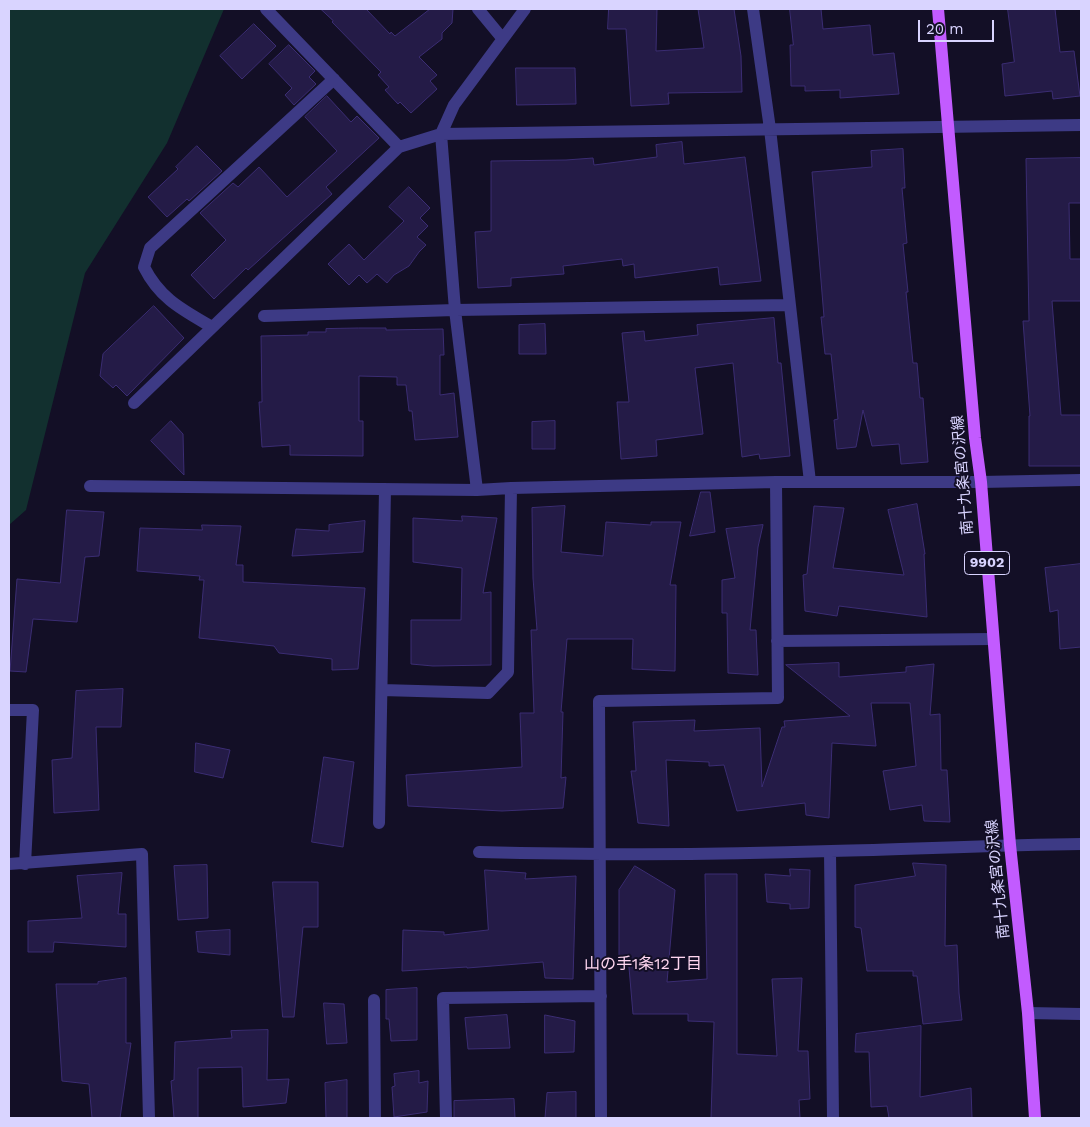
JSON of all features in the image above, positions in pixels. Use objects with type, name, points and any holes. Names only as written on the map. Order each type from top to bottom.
[{"type":"main road","name":"南十九条宮の沢線","points":[[938,9],[975,438],[981,482],[1010,844],[1028,1013],[1035,1118]]},
{"type":"street","points":[[266,9],[399,147]]},
{"type":"street","points":[[478,9],[502,38]]},
{"type":"street","points":[[477,490],[455,310],[441,134],[454,104],[525,9]]},
{"type":"street","points":[[753,9],[770,129],[810,482]]},
{"type":"street","points":[[212,327],[179,308],[152,284],[144,267],[150,248],[334,79]]},
{"type":"street","points":[[134,403],[399,147],[441,134],[1081,125]]},
{"type":"street","points":[[264,316],[455,310],[790,305]]},
{"type":"street","points":[[90,486],[477,490],[776,482],[1081,480]]},
{"type":"street","points":[[601,1118],[599,701],[778,698],[776,482]]},
{"type":"street","points":[[382,690],[488,693],[508,672],[511,488]]},
{"type":"street","points":[[379,823],[385,489]]},
{"type":"street","points":[[778,641],[993,639]]},
{"type":"street","points":[[9,710],[33,710],[25,864]]},
{"type":"street","points":[[479,852],[600,855],[830,852],[1010,844],[1081,844]]},
{"type":"street","points":[[830,852],[833,1118]]},
{"type":"street","points":[[9,864],[142,854],[149,1118]]},
{"type":"street","points":[[446,1118],[443,998],[601,996]]},
{"type":"street","points":[[374,1000],[375,1118]]},
{"type":"street","points":[[1028,1013],[1081,1014]]},
{"type":"green space","points":[[9,9],[224,9],[167,143],[85,273],[26,510],[9,525]]},
{"type":"building","points":[[321,9],[366,9],[390,34],[391,32],[395,36],[430,9],[453,9],[452,23],[442,33],[442,39],[419,57],[437,75],[430,81],[437,89],[411,113],[400,102],[398,104],[385,90],[389,87],[378,75],[381,72]]},
{"type":"building","points":[[609,9],[657,9],[656,51],[704,48],[698,9],[734,9],[741,56],[742,92],[668,93],[669,104],[631,106],[626,29],[608,29]]},
{"type":"building","points":[[790,9],[821,9],[823,29],[870,25],[873,55],[894,53],[899,94],[840,98],[840,90],[805,91],[805,86],[791,86],[790,45],[793,45]]},
{"type":"building","points":[[1008,9],[1055,9],[1060,52],[1074,51],[1080,96],[1053,99],[1052,91],[1005,96],[1002,64],[1014,62]]},
{"type":"building","points":[[254,24],[276,46],[242,79],[220,56]]},
{"type":"building","points":[[289,45],[315,71],[309,77],[316,84],[294,105],[285,95],[292,88],[269,64]]},
{"type":"building","points":[[516,68],[575,68],[576,104],[517,105]]},
{"type":"building","points":[[327,96],[351,122],[357,116],[379,138],[326,187],[332,194],[248,270],[246,268],[214,299],[191,275],[226,240],[200,213],[233,183],[238,187],[259,167],[287,197],[337,151],[305,117]]},
{"type":"building","points":[[682,142],[684,164],[745,157],[761,281],[720,285],[718,267],[635,278],[634,264],[623,266],[622,259],[563,266],[564,274],[511,278],[511,286],[478,288],[475,232],[491,231],[491,161],[593,158],[594,165],[657,157],[656,145]]},
{"type":"building","points":[[197,146],[222,171],[189,201],[187,199],[167,217],[148,197],[178,169],[176,167]]},
{"type":"building","points":[[903,149],[905,188],[902,188],[907,243],[903,244],[908,292],[906,292],[913,363],[917,363],[920,398],[923,398],[928,462],[901,464],[899,444],[872,446],[863,410],[856,447],[837,449],[834,420],[838,419],[831,354],[825,354],[821,317],[824,317],[812,172],[872,167],[871,151]]},
{"type":"building","points":[[1081,158],[1081,203],[1069,203],[1070,259],[1081,259],[1081,301],[1052,301],[1061,415],[1081,415],[1081,466],[1029,466],[1030,416],[1023,321],[1029,321],[1026,159]]},
{"type":"building","points":[[409,187],[430,208],[420,218],[428,226],[417,237],[426,245],[409,266],[394,275],[387,283],[377,274],[367,283],[359,275],[349,285],[328,264],[349,244],[364,260],[404,221],[389,207]]},
{"type":"building","points":[[154,306],[184,338],[127,396],[116,385],[113,388],[100,376],[103,354]]},
{"type":"building","points":[[774,318],[778,363],[781,363],[790,456],[760,459],[759,454],[742,457],[733,363],[695,368],[703,434],[656,440],[657,456],[621,459],[617,402],[629,402],[622,333],[644,331],[645,341],[698,335],[697,325]]},
{"type":"building","points":[[545,324],[546,354],[519,354],[519,325]]},
{"type":"building","points":[[386,328],[386,330],[443,329],[444,355],[440,355],[440,395],[454,393],[458,437],[415,440],[412,411],[409,411],[406,385],[397,385],[397,377],[359,376],[359,421],[363,421],[363,456],[290,455],[290,445],[262,447],[259,402],[262,402],[261,336],[308,335],[308,332],[326,332],[326,329]]},
{"type":"building","points":[[171,421],[183,434],[184,475],[151,441]]},
{"type":"building","points":[[555,421],[555,449],[532,449],[532,422]]},
{"type":"building","points":[[701,492],[710,492],[715,532],[690,536]]},
{"type":"building","points":[[917,504],[925,554],[927,617],[839,606],[837,616],[805,611],[803,575],[807,574],[814,506],[844,508],[833,568],[904,575],[888,510]]},
{"type":"building","points":[[565,506],[561,552],[603,556],[606,522],[651,525],[651,522],[681,522],[670,585],[676,585],[675,671],[632,669],[633,639],[567,639],[561,712],[563,712],[561,778],[566,777],[563,808],[502,811],[408,806],[406,775],[522,767],[520,713],[534,713],[531,630],[537,630],[533,578],[532,508]]},
{"type":"building","points":[[67,510],[104,512],[99,556],[85,557],[77,622],[33,619],[26,672],[10,671],[17,579],[60,583]]},
{"type":"building","points":[[462,516],[497,518],[483,593],[491,592],[491,665],[433,666],[411,664],[411,620],[461,620],[462,568],[413,562],[413,518],[462,521]]},
{"type":"building","points":[[365,521],[363,552],[292,556],[296,529],[329,531],[329,525]]},
{"type":"building","points":[[202,525],[241,526],[236,565],[243,565],[243,582],[365,588],[358,669],[332,670],[332,659],[279,653],[274,646],[199,638],[204,580],[199,580],[200,576],[137,571],[140,528],[202,530]]},
{"type":"building","points":[[763,525],[758,547],[750,630],[756,630],[758,675],[728,673],[727,613],[722,613],[722,580],[735,578],[726,529]]},
{"type":"building","points":[[1081,564],[1081,647],[1060,649],[1058,610],[1050,612],[1045,568]]},
{"type":"building","points":[[839,663],[839,677],[906,672],[906,667],[934,664],[930,715],[940,714],[941,770],[947,770],[950,822],[924,821],[922,805],[890,810],[883,771],[916,766],[910,703],[871,703],[876,746],[832,743],[829,818],[806,815],[805,803],[737,811],[724,765],[709,766],[709,762],[666,760],[669,826],[638,823],[631,771],[636,771],[633,722],[695,720],[694,731],[760,728],[762,787],[782,727],[785,727],[784,721],[850,716],[786,665]]},
{"type":"building","points":[[123,689],[121,727],[96,727],[99,810],[54,813],[52,760],[72,758],[76,691]]},
{"type":"building","points":[[196,743],[230,750],[223,778],[195,772]]},
{"type":"building","points":[[324,757],[354,762],[343,847],[312,842]]},
{"type":"building","points":[[913,863],[946,865],[945,946],[957,945],[962,1020],[923,1024],[917,976],[913,976],[913,971],[867,971],[861,928],[855,927],[855,885],[915,876]]},
{"type":"building","points":[[207,865],[208,918],[178,920],[174,866]]},
{"type":"building","points":[[635,866],[675,890],[667,982],[707,979],[705,874],[737,874],[737,1054],[777,1056],[772,979],[802,978],[798,1051],[808,1051],[810,1099],[799,1100],[800,1118],[711,1118],[714,1022],[688,1021],[688,1014],[633,1014],[628,956],[619,956],[619,890]]},
{"type":"building","points":[[790,869],[810,870],[809,908],[790,909],[790,904],[767,902],[765,874],[790,876]]},
{"type":"building","points":[[485,870],[526,873],[525,879],[576,876],[573,979],[545,978],[543,962],[402,971],[403,930],[444,932],[444,935],[488,930]]},
{"type":"building","points":[[122,873],[118,914],[126,914],[126,947],[54,942],[53,952],[28,952],[28,921],[82,918],[77,876]]},
{"type":"building","points":[[273,882],[318,882],[318,927],[303,927],[294,1017],[283,1017]]},
{"type":"building","points":[[230,930],[230,955],[198,952],[196,932]]},
{"type":"building","points":[[126,978],[126,1043],[131,1043],[120,1118],[92,1118],[89,1084],[62,1081],[56,984],[98,984],[98,982]]},
{"type":"building","points":[[417,988],[417,1040],[391,1041],[389,1019],[386,1019],[386,990]]},
{"type":"building","points":[[324,1003],[344,1004],[347,1043],[327,1044]]},
{"type":"building","points":[[507,1015],[510,1048],[468,1049],[465,1018]]},
{"type":"building","points":[[545,1015],[575,1021],[574,1052],[545,1053]]},
{"type":"building","points":[[921,1026],[920,1097],[971,1088],[972,1118],[889,1118],[887,1106],[871,1107],[869,1052],[855,1052],[856,1034]]},
{"type":"building","points":[[268,1030],[267,1080],[289,1079],[286,1103],[243,1107],[242,1067],[198,1068],[198,1118],[174,1118],[171,1081],[174,1080],[175,1042],[232,1038],[231,1031]]},
{"type":"building","points":[[419,1071],[419,1083],[428,1081],[427,1112],[394,1117],[392,1087],[395,1086],[394,1074]]},
{"type":"building","points":[[347,1080],[347,1118],[326,1118],[325,1083]]},
{"type":"building","points":[[576,1092],[576,1118],[545,1118],[547,1093]]},
{"type":"building","points":[[514,1099],[515,1118],[454,1118],[454,1101]]},
{"type":"district","name":"山の手1条12丁目","points":[[643,964]]}]
